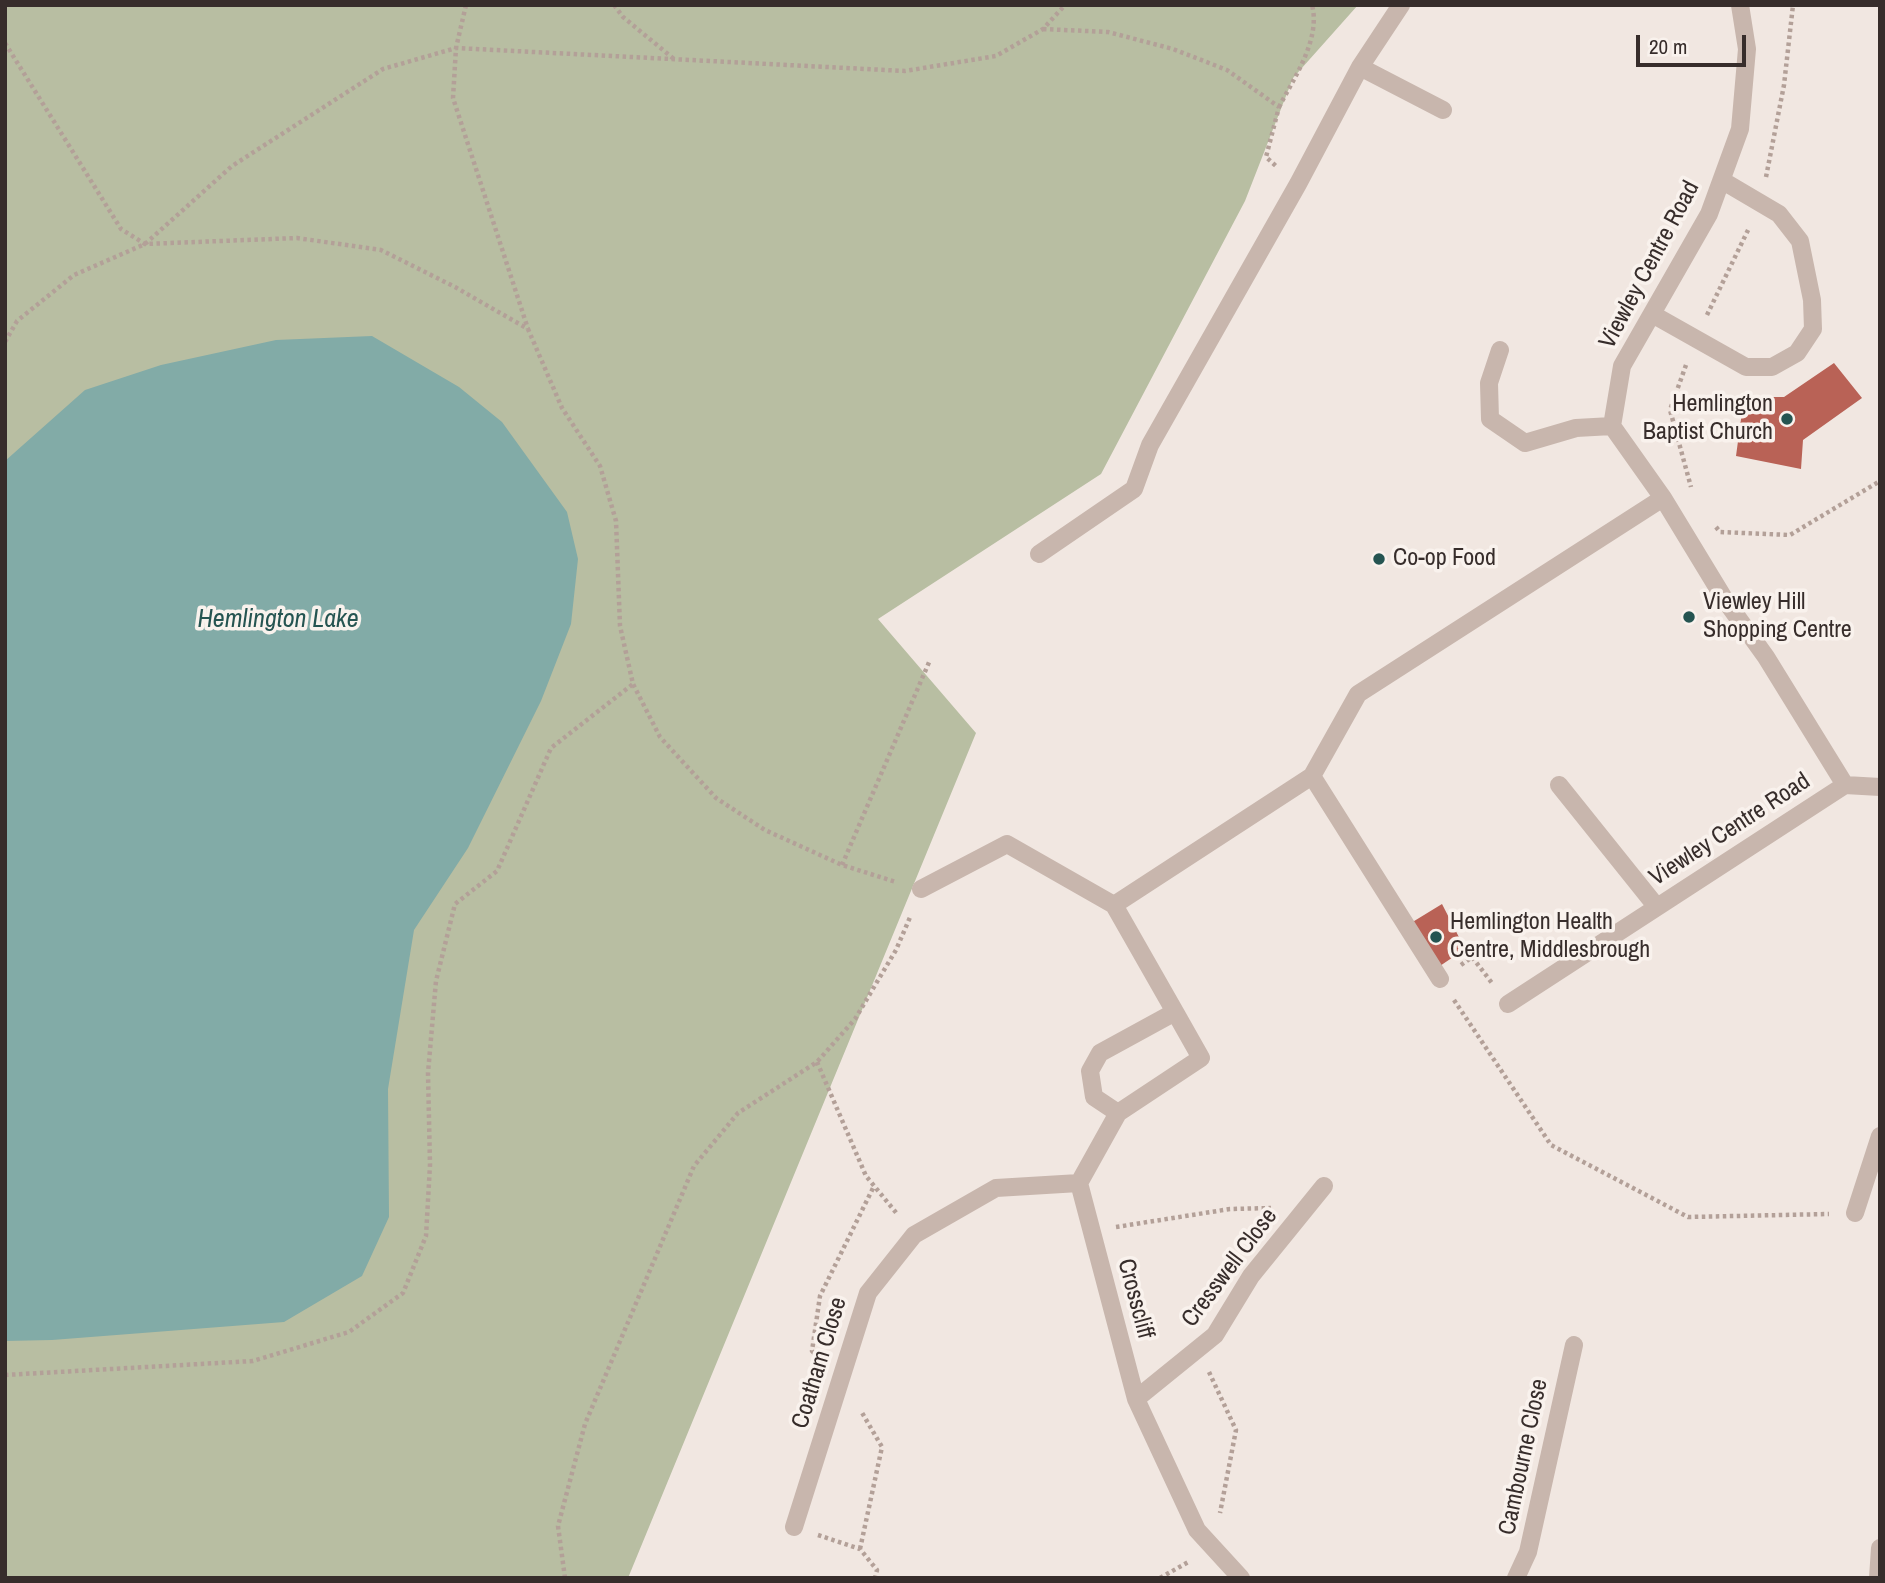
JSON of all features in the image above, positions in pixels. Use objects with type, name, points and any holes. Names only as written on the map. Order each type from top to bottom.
[{"type":"street","points":[[1039,554],[1135,489],[1150,445],[1298,184],[1360,67],[1401,5]]},
{"type":"street","name":"Viewley Centre Road","points":[[1612,426],[1622,366],[1709,214],[1740,129],[1747,49],[1740,5]]},
{"type":"street","points":[[1360,67],[1443,110]]},
{"type":"street","points":[[1652,314],[1746,367],[1772,367],[1797,353],[1813,329],[1812,300],[1800,241],[1779,214],[1723,181]]},
{"type":"street","points":[[1500,350],[1489,383],[1490,419],[1525,443],[1576,428],[1612,426],[1663,498],[1725,600],[1766,657],[1845,785]]},
{"type":"street","points":[[1114,905],[1312,776],[1358,694],[1663,498]]},
{"type":"street","points":[[1312,776],[1440,979]]},
{"type":"street","points":[[1559,785],[1656,906]]},
{"type":"street","name":"Viewley Centre Road","points":[[1508,1004],[1845,785],[1880,788]]},
{"type":"street","points":[[921,889],[1007,844],[1114,905],[1201,1058],[1118,1113],[1079,1183]]},
{"type":"street","points":[[1118,1113],[1094,1097],[1090,1071],[1095,1062],[1100,1054],[1175,1012]]},
{"type":"street","points":[[1855,1213],[1880,1136]]},
{"type":"street","name":"Coatham Close","points":[[794,1527],[868,1293],[914,1235],[996,1188],[1079,1183]]},
{"type":"street","name":"Crosscliff","points":[[1079,1183],[1136,1399],[1197,1530],[1241,1578]]},
{"type":"street","name":"Cresswell Close","points":[[1136,1399],[1215,1335],[1251,1276],[1324,1186]]},
{"type":"street","name":"Cambourne Close","points":[[1516,1578],[1528,1552],[1574,1345]]},
{"type":"street","points":[[1878,1578],[1880,1548]]},
{"type":"path","points":[[466,5],[456,48],[453,97],[528,329],[562,408],[600,466],[617,521],[620,626],[633,684],[660,737],[716,798],[765,830],[842,865],[921,889],[896,950],[855,1019],[817,1062],[738,1113],[694,1166],[585,1424],[558,1526],[565,1578]]},
{"type":"path","points":[[614,5],[623,17],[675,60]]},
{"type":"path","points":[[5,342],[17,321],[75,275],[145,244],[232,166],[383,69],[456,48],[905,71],[996,56],[1043,29],[1065,5]]},
{"type":"path","points":[[1298,184],[1266,157],[1279,107],[1309,46],[1314,13],[1312,5]]},
{"type":"path","points":[[1663,498],[1693,494],[1670,410],[1696,339],[1761,203],[1784,85],[1793,5]]},
{"type":"path","points":[[1043,29],[1108,32],[1173,49],[1227,70],[1279,107]]},
{"type":"path","points":[[5,43],[121,229],[145,244],[296,237],[381,250],[455,287],[528,329]]},
{"type":"path","points":[[1713,522],[1720,532],[1790,535],[1880,481]]},
{"type":"path","points":[[842,865],[930,660]]},
{"type":"path","points":[[5,1375],[253,1361],[349,1332],[403,1293],[426,1236],[430,1165],[428,1073],[436,981],[455,904],[497,871],[551,748],[633,684]]},
{"type":"path","points":[[1508,1004],[1472,957],[1440,979],[1550,1145],[1688,1217],[1855,1213]]},
{"type":"path","points":[[817,1062],[866,1176],[914,1235]]},
{"type":"path","points":[[1091,1230],[1230,1209],[1308,1206]]},
{"type":"path","points":[[1160,1578],[1213,1547],[1236,1430],[1198,1349]]},
{"type":"path","points":[[794,1527],[860,1549],[877,1570],[875,1578]]},
{"type":"green space","points":[[5,5],[1358,5],[1293,78],[1245,201],[1101,474],[878,619],[976,733],[628,1578],[5,1578]]},
{"type":"water","name":"Hemlington Lake","points":[[372,336],[459,387],[502,422],[567,512],[578,559],[571,624],[541,701],[468,848],[414,930],[388,1089],[389,1217],[362,1276],[284,1322],[52,1340],[5,1341],[5,461],[85,390],[161,365],[276,340]]},
{"type":"building","name":"Hemlington Baptist Church","points":[[1834,363],[1862,398],[1803,440],[1801,469],[1736,456],[1744,397],[1784,397]]},
{"type":"building","name":"Hemlington Health Centre, Middlesbrough","points":[[1442,904],[1465,949],[1434,970],[1406,926]]},
{"type":"place","name":"Hemlington Baptist Church","points":[[1787,419]]},
{"type":"place","name":"Co-op Food","points":[[1379,559]]},
{"type":"place","name":"Viewley Hill Shopping Centre","points":[[1689,617]]},
{"type":"place","name":"Hemlington Health Centre, Middlesbrough","points":[[1436,937]]}]
